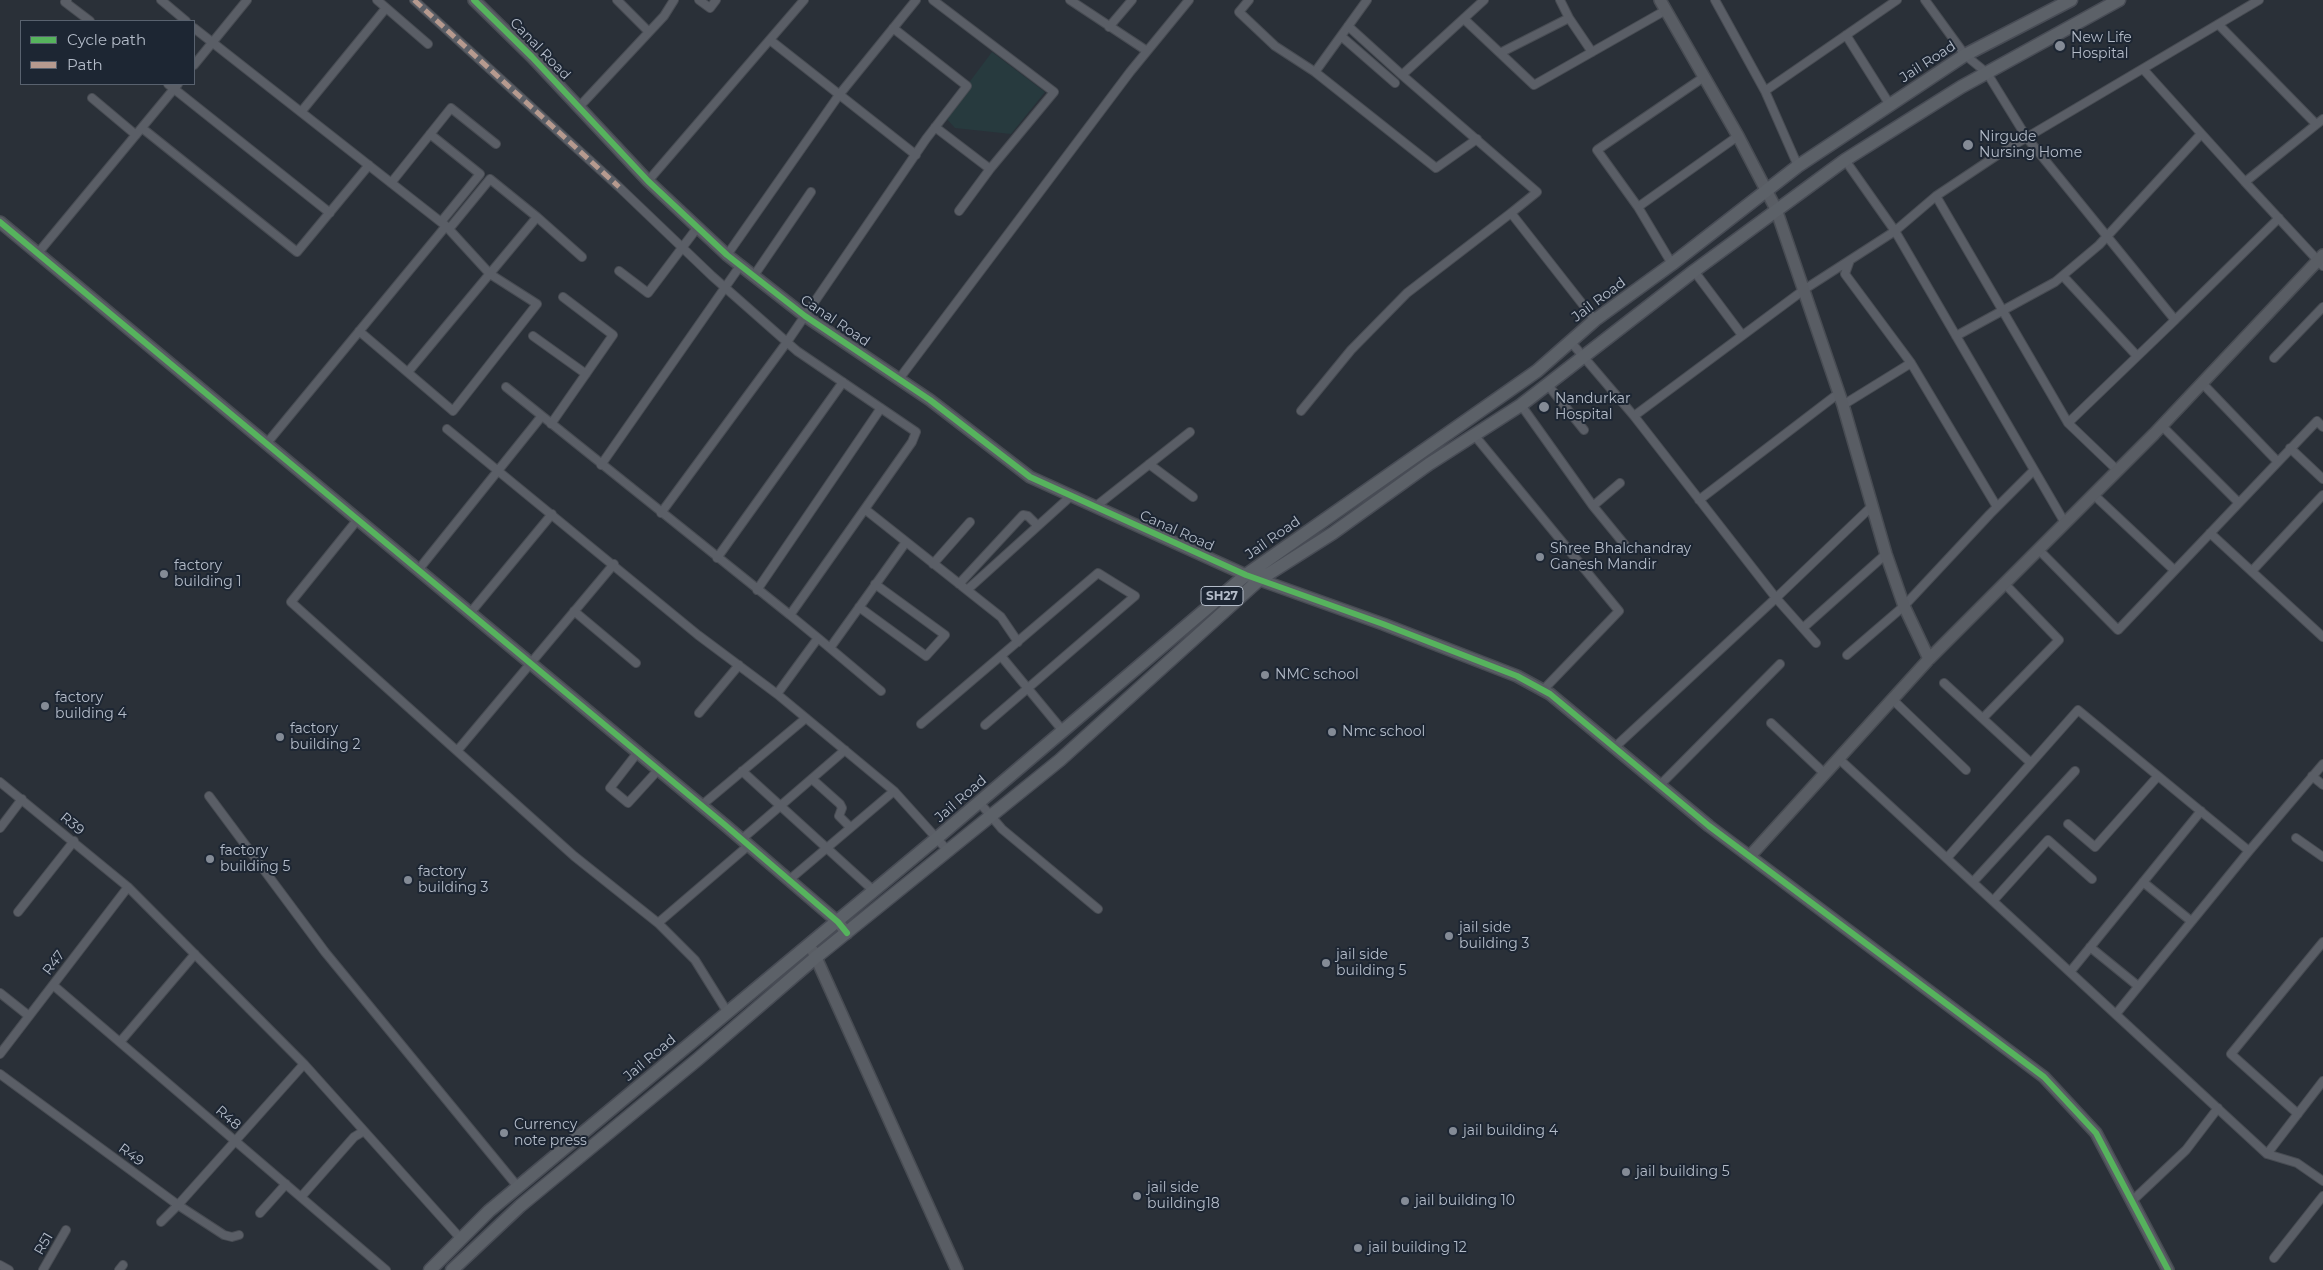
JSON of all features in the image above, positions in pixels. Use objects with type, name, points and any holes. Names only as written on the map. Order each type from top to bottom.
[{"type":"main road","name":"Jail Road","points":[[430,1270],[518,1187],[938,838],[1246,575],[1467,422],[1537,371],[1594,320],[1672,264],[1798,166],[1965,55],[2071,0]]},
{"type":"main road","points":[[452,1270],[520,1206],[666,1086],[815,958],[949,852],[1060,760],[1259,580],[1333,533],[1429,464],[1521,405],[1583,355],[1694,271],[1845,160],[1987,73],[2119,0]]},
{"type":"main road","points":[[657,1072],[666,1086]]},
{"type":"street","points":[[67,0],[65,2],[89,20]]},
{"type":"street","points":[[161,0],[185,20]]},
{"type":"street","points":[[195,64],[247,0]]},
{"type":"street","points":[[377,0],[428,44]]},
{"type":"street","points":[[414,0],[725,288],[787,342],[916,432],[912,442],[866,510],[790,615]]},
{"type":"street","name":"Canal Road","points":[[474,0],[579,107],[648,181],[727,255],[805,316],[930,400],[1030,477],[1246,575],[1401,631],[1517,676],[1543,690],[1750,856],[2044,1077],[2096,1133],[2168,1270]]},
{"type":"street","points":[[617,0],[649,32]]},
{"type":"street","points":[[579,107],[664,16],[674,0]]},
{"type":"street","points":[[700,0],[710,8],[716,0]]},
{"type":"street","points":[[648,181],[804,0]]},
{"type":"street","points":[[727,255],[839,95],[916,0]]},
{"type":"street","points":[[933,0],[1054,92],[990,170],[960,211]]},
{"type":"street","points":[[1072,0],[1109,27],[1147,51]]},
{"type":"street","points":[[1109,27],[1132,0]]},
{"type":"street","points":[[899,379],[1147,51],[1189,0]]},
{"type":"street","points":[[1249,0],[1239,12],[1275,46],[1315,72],[1436,168],[1477,139]]},
{"type":"street","points":[[1315,72],[1367,0]]},
{"type":"street","points":[[1402,75],[1484,0]]},
{"type":"street","points":[[1560,0],[1569,18],[1592,52]]},
{"type":"street","points":[[1715,0],[1765,91],[1798,166]]},
{"type":"street","points":[[1925,0],[1965,55],[1987,73],[2028,138],[2106,238],[2175,320]]},
{"type":"street","points":[[1634,416],[1805,289],[1895,231],[1936,196],[2002,152],[2219,26],[2259,0]]},
{"type":"street","points":[[1765,91],[1893,1]]},
{"type":"street","points":[[1464,19],[1534,85],[1592,52],[1663,5],[1738,136],[1776,209],[1805,289],[1843,405],[1886,554],[1904,606],[1929,659]]},
{"type":"street","points":[[301,112],[386,8]]},
{"type":"street","points":[[1500,53],[1569,18]]},
{"type":"street","points":[[1301,411],[1351,350],[1407,293],[1537,192],[1348,26]]},
{"type":"street","points":[[2219,26],[2316,124]]},
{"type":"street","points":[[661,513],[787,342],[916,155],[967,86],[893,28]]},
{"type":"street","points":[[195,29],[446,226],[490,274],[537,304],[453,411],[359,331]]},
{"type":"street","points":[[1846,35],[1890,105]]},
{"type":"street","points":[[1341,36],[1395,83]]},
{"type":"street","points":[[770,40],[916,155]]},
{"type":"street","points":[[1750,856],[1929,659],[2162,426],[2321,260],[2245,182],[2143,69]]},
{"type":"street","points":[[1672,264],[1638,206],[1596,150],[1704,77]]},
{"type":"street","points":[[38,253],[142,128],[173,85],[330,213]]},
{"type":"street","points":[[92,98],[136,135]]},
{"type":"street","points":[[391,183],[451,108],[496,144]]},
{"type":"street","points":[[2245,182],[2323,119]]},
{"type":"street","points":[[142,128],[297,252],[369,166]]},
{"type":"street","points":[[935,128],[990,170]]},
{"type":"street","points":[[430,134],[480,174],[446,226]]},
{"type":"street","points":[[1956,336],[2002,312],[2063,276],[2106,238],[2201,134]]},
{"type":"street","points":[[1638,206],[1738,136]]},
{"type":"street","points":[[1845,160],[1895,231],[2065,523]]},
{"type":"street","points":[[267,443],[446,226],[490,179],[582,257]]},
{"type":"street","points":[[753,276],[811,192]]},
{"type":"street","points":[[1936,196],[2068,423],[2118,470]]},
{"type":"street","points":[[1511,213],[1594,320]]},
{"type":"street","points":[[408,372],[537,217]]},
{"type":"street","points":[[2068,423],[2279,218]]},
{"type":"street","points":[[0,222],[702,805],[838,922],[847,933]]},
{"type":"street","points":[[619,271],[648,292],[697,228]]},
{"type":"street","points":[[1850,260],[1846,274],[1911,363],[1996,507]]},
{"type":"street","points":[[601,465],[740,266]]},
{"type":"street","points":[[1694,271],[1742,335]]},
{"type":"street","points":[[2063,276],[2137,356]]},
{"type":"street","points":[[551,424],[613,335],[564,298]]},
{"type":"street","points":[[2274,358],[2323,307]]},
{"type":"street","points":[[533,336],[586,374]]},
{"type":"street","points":[[1570,341],[1634,416],[1776,598],[1816,642]]},
{"type":"street","points":[[1843,405],[1911,363]]},
{"type":"street","points":[[718,558],[843,382]]},
{"type":"street","points":[[2202,383],[2277,461]]},
{"type":"street","points":[[1547,384],[1584,430]]},
{"type":"street","points":[[506,387],[790,615],[881,691]]},
{"type":"street","points":[[1700,500],[1839,393]]},
{"type":"street","points":[[1521,405],[1594,506],[1625,545]]},
{"type":"street","points":[[757,590],[881,408]]},
{"type":"street","points":[[419,569],[541,417]]},
{"type":"street","points":[[2038,549],[2118,630],[2317,421],[2323,427]]},
{"type":"street","points":[[2162,426],[2238,502]]},
{"type":"street","points":[[447,428],[698,635],[777,694],[894,791],[949,852]]},
{"type":"street","points":[[1095,507],[1190,432]]},
{"type":"street","points":[[1475,436],[1618,610],[1543,690]]},
{"type":"street","points":[[2290,448],[2323,480]]},
{"type":"street","points":[[1149,464],[1193,497]]},
{"type":"street","points":[[1846,655],[1904,606],[1996,507],[2034,470]]},
{"type":"street","points":[[1594,506],[1620,483]]},
{"type":"street","points":[[2093,494],[2174,570]]},
{"type":"street","points":[[2252,572],[2323,495]]},
{"type":"street","points":[[967,590],[1071,496]]},
{"type":"street","points":[[1615,748],[1872,507]]},
{"type":"street","points":[[866,510],[1001,617],[1018,642]]},
{"type":"street","points":[[471,612],[552,514]]},
{"type":"street","points":[[959,584],[1023,516],[1028,516],[1038,526]]},
{"type":"street","points":[[358,519],[291,602],[574,856],[658,923],[695,960],[728,1013]]},
{"type":"street","points":[[933,564],[970,522]]},
{"type":"street","points":[[2210,533],[2323,636]]},
{"type":"street","points":[[830,648],[906,542]]},
{"type":"street","points":[[1803,628],[1886,554]]},
{"type":"street","points":[[457,751],[614,564]]},
{"type":"street","points":[[921,724],[1098,573],[1135,596],[985,725]]},
{"type":"street","points":[[1983,718],[2060,640],[2004,583]]},
{"type":"street","points":[[860,607],[926,656],[945,635],[875,584]]},
{"type":"street","points":[[574,611],[636,663]]},
{"type":"street","points":[[777,694],[818,638]]},
{"type":"street","points":[[1001,656],[1063,731]]},
{"type":"street","points":[[1660,785],[1780,664]]},
{"type":"street","points":[[699,713],[739,665]]},
{"type":"street","points":[[1944,683],[2032,763]]},
{"type":"street","points":[[1892,699],[1966,770]]},
{"type":"street","points":[[1947,858],[2078,710],[2249,851]]},
{"type":"street","points":[[702,805],[806,718]]},
{"type":"street","points":[[1771,723],[1824,773]]},
{"type":"street","points":[[658,923],[746,842],[781,806],[845,750]]},
{"type":"street","points":[[638,752],[610,788],[628,804],[659,769]]},
{"type":"street","points":[[1838,758],[2267,1154],[2297,1163],[2323,1181]]},
{"type":"street","points":[[2116,1014],[2249,851],[2323,764]]},
{"type":"street","points":[[742,771],[874,891]]},
{"type":"street","points":[[1973,882],[2075,771]]},
{"type":"street","points":[[2068,824],[2095,846],[2158,776]]},
{"type":"street","points":[[2312,776],[2323,785]]},
{"type":"street","points":[[812,779],[840,804],[842,808],[839,816],[850,827]]},
{"type":"street","name":"R39","points":[[0,782],[128,886],[304,1064],[360,1124],[364,1131],[461,1239]]},
{"type":"street","points":[[789,880],[894,791]]},
{"type":"street","points":[[209,796],[325,952],[518,1187]]},
{"type":"street","points":[[0,828],[22,799]]},
{"type":"street","points":[[979,802],[1002,829],[1098,909]]},
{"type":"street","points":[[2070,972],[2200,811]]},
{"type":"street","points":[[2296,838],[2323,858]]},
{"type":"street","points":[[1993,901],[2048,840],[2092,879]]},
{"type":"street","points":[[18,912],[74,841]]},
{"type":"street","points":[[2143,882],[2192,921]]},
{"type":"street","name":"R47","points":[[0,1054],[128,886]]},
{"type":"street","points":[[2298,1114],[2231,1054],[2323,942]]},
{"type":"street","points":[[810,945],[957,1270]]},
{"type":"street","points":[[2090,947],[2138,986]]},
{"type":"street","points":[[120,1042],[195,954]]},
{"type":"street","name":"R48","points":[[53,985],[386,1270]]},
{"type":"street","points":[[0,993],[29,1016]]},
{"type":"street","points":[[161,1222],[304,1064]]},
{"type":"street","name":"R49","points":[[0,1074],[178,1205],[224,1235],[232,1237],[239,1235]]},
{"type":"street","points":[[2267,1154],[2323,1081]]},
{"type":"street","points":[[2132,1201],[2186,1150],[2218,1108]]},
{"type":"street","points":[[301,1197],[354,1138],[364,1131]]},
{"type":"street","points":[[260,1213],[286,1184]]},
{"type":"street","points":[[2274,1258],[2323,1196]]},
{"type":"street","name":"R51","points":[[43,1270],[66,1230]]},
{"type":"street","points":[[0,1265],[9,1270]]},
{"type":"green space","points":[[992,52],[1045,92],[1011,134],[955,128],[944,116]]},
{"type":"marked path","points":[[414,0],[619,187]]},
{"type":"cycle path","points":[[474,0],[532,57],[648,181],[727,255],[805,316],[930,400],[1030,477],[1246,575],[1383,624],[1517,676],[1550,694],[1709,826],[2044,1077],[2096,1133],[2168,1270]]},
{"type":"cycle path","points":[[0,222],[725,825],[838,922],[847,933]]},
{"type":"place","name":"New Life Hospital","points":[[2060,46]]},
{"type":"place","name":"Nirgude Nursing Home","points":[[1968,145]]},
{"type":"place","name":"Nandurkar Hospital","points":[[1544,407]]},
{"type":"place","name":"Shree Bhalchandray Ganesh Mandir","points":[[1540,557]]},
{"type":"place","name":"factory building 1","points":[[164,574]]},
{"type":"place","name":"NMC school","points":[[1265,675]]},
{"type":"place","name":"factory building 4","points":[[45,706]]},
{"type":"place","name":"Nmc school","points":[[1332,732]]},
{"type":"place","name":"factory building 2","points":[[280,737]]},
{"type":"place","name":"factory building 5","points":[[210,859]]},
{"type":"place","name":"factory building 3","points":[[408,880]]},
{"type":"place","name":"jail side building 3","points":[[1449,936]]},
{"type":"place","name":"jail side building 5","points":[[1326,963]]},
{"type":"place","name":"jail building 4","points":[[1453,1131]]},
{"type":"place","name":"Currency note press","points":[[504,1133]]},
{"type":"place","name":"jail building 5","points":[[1626,1172]]},
{"type":"place","name":"jail side building18","points":[[1137,1196]]},
{"type":"place","name":"jail building 10","points":[[1405,1201]]},
{"type":"place","name":"jail building 12","points":[[1358,1248]]}]
